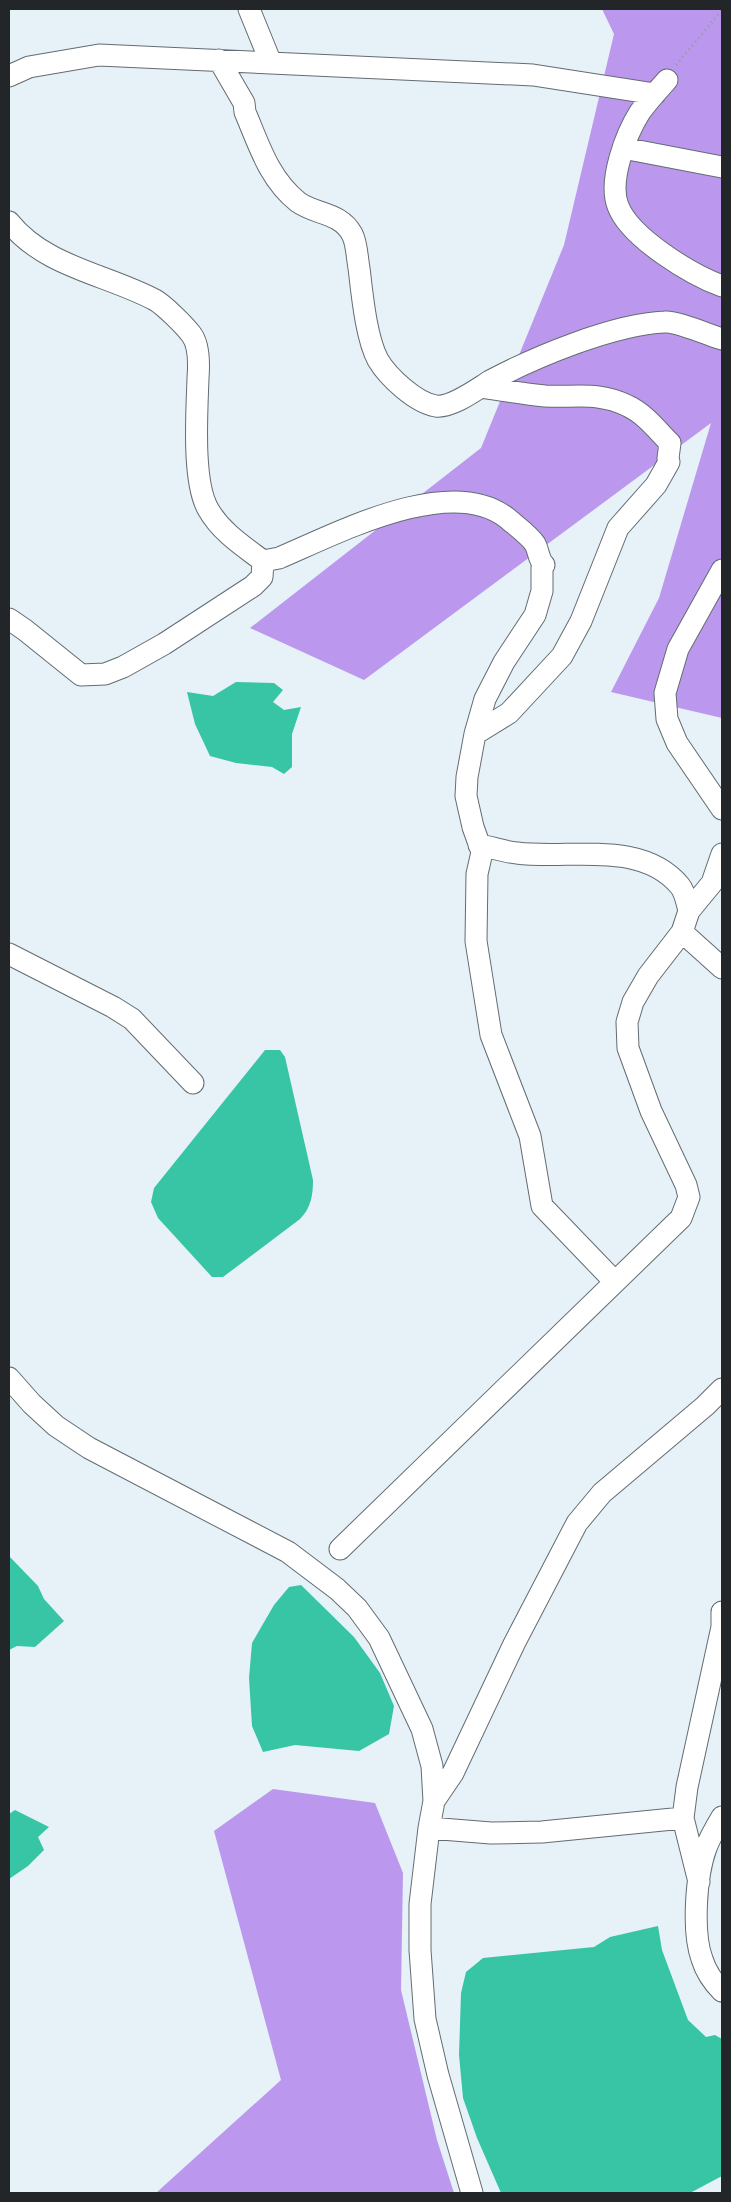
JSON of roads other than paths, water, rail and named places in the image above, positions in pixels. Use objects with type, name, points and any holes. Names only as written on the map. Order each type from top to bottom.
[{"type":"street","points":[[249,9],[271,62]]},
{"type":"street","points":[[9,76],[29,67],[99,55],[533,75],[661,87],[640,113],[623,148],[615,184],[618,206],[637,233],[670,259],[722,286]]},
{"type":"street","points":[[219,60],[244,103],[245,112],[268,167],[281,186],[300,203],[336,216],[352,234],[366,320],[378,359],[390,374],[416,398],[437,406],[465,398],[521,365],[614,330],[666,321],[722,339]]},
{"type":"street","points":[[623,148],[722,167]]},
{"type":"street","points":[[9,222],[17,232],[42,252],[82,271],[156,301],[192,335],[199,360],[196,436],[201,487],[208,509],[226,533],[263,561],[279,558],[391,511],[436,503],[466,503],[488,508],[506,517],[535,544],[541,562],[544,565],[542,567],[542,591],[535,615],[504,662],[485,699],[475,734],[467,777],[466,796],[482,852],[477,874],[476,941],[490,1035],[530,1136],[542,1206],[615,1282]]},
{"type":"street","points":[[475,734],[509,713],[562,656],[581,621],[618,528],[656,485],[669,462],[670,443],[641,414],[627,405],[609,399],[585,394],[547,396],[481,387]]},
{"type":"street","points":[[9,619],[81,675],[106,674],[123,667],[164,644],[253,586],[262,577],[263,561]]},
{"type":"street","points":[[722,570],[678,649],[666,693],[667,719],[677,743],[722,809]]},
{"type":"street","points":[[479,846],[495,847],[516,853],[622,856],[651,863],[664,871],[681,887],[689,911]]},
{"type":"street","points":[[340,1549],[681,1218],[689,1197],[686,1185],[652,1111],[628,1048],[627,1022],[633,1002],[648,976],[682,932],[689,911],[712,883],[722,854]]},
{"type":"street","points":[[682,932],[722,968]]},
{"type":"street","points":[[9,954],[113,1007],[132,1019],[194,1083]]},
{"type":"street","points":[[9,1378],[32,1404],[56,1426],[89,1448],[288,1552],[330,1583],[351,1602],[379,1638],[422,1730],[432,1766],[434,1801],[420,1904],[420,1950],[424,2019],[472,2193]]},
{"type":"street","points":[[434,1801],[453,1773],[514,1644],[577,1523],[602,1493],[705,1406],[722,1389]]},
{"type":"street","points":[[699,1882],[683,1818],[686,1787],[722,1627],[722,1612]]},
{"type":"street","points":[[722,1817],[706,1849],[699,1882],[697,1933],[701,1959],[712,1982],[722,1991]]},
{"type":"street","points":[[429,1828],[491,1832],[542,1832],[683,1818]]}]
